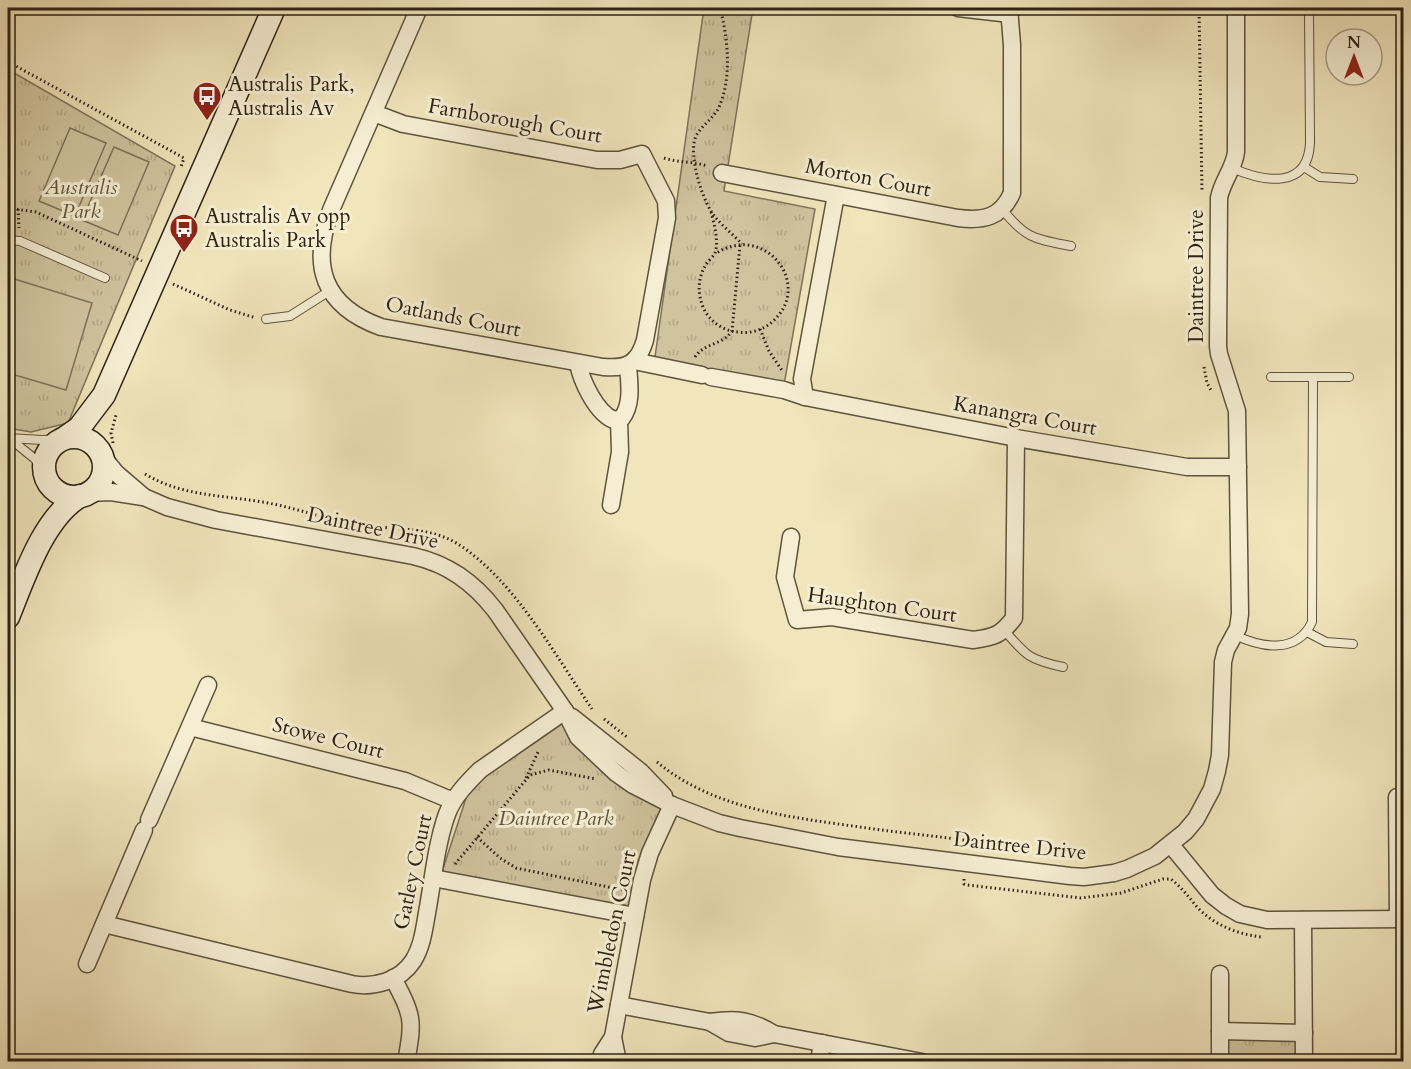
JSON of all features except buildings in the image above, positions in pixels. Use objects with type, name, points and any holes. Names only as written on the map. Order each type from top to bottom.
[{"type":"street","points":[[43,537],[47,495],[44,459],[48,450],[79,429],[104,395],[166,277],[273,8]]},
{"type":"street","name":"Oatlands Court","points":[[419,8],[331,210],[321,239],[324,277],[331,290],[357,317],[381,327],[578,363],[613,368],[631,363],[701,375]]},
{"type":"street","points":[[958,8],[1009,11],[1012,45],[1012,193],[1002,209]]},
{"type":"street","name":"Daintree Drive","points":[[85,494],[111,492],[144,497],[198,516],[413,556],[444,566],[472,584],[483,595],[565,711],[578,737],[616,773],[633,785],[672,805],[718,823],[827,845],[1061,875],[1084,877],[1114,873],[1140,864],[1170,845],[1196,819],[1205,804],[1220,755],[1223,662],[1226,650],[1235,635],[1240,614],[1237,411],[1218,346],[1219,198],[1222,185],[1232,168],[1237,143],[1236,8]]},
{"type":"street","name":"Farnborough Court","points":[[374,113],[403,124],[597,160],[620,160],[642,154]]},
{"type":"street","points":[[611,506],[620,452],[619,420],[625,414],[629,400],[631,363],[642,350],[645,340],[667,218],[666,201],[642,154]]},
{"type":"street","name":"Morton Court","points":[[722,173],[975,220],[989,217],[1002,209]]},
{"type":"street","points":[[805,397],[802,379],[836,195]]},
{"type":"street","points":[[578,363],[583,382],[604,413],[608,418],[619,420]]},
{"type":"street","name":"Kanangra Court","points":[[701,375],[1016,438],[1187,467],[1238,467]]},
{"type":"street","points":[[8,617],[43,537],[67,506],[96,487],[103,475],[100,437],[104,395]]},
{"type":"street","points":[[64,438],[84,438],[92,442],[102,455]]},
{"type":"street","points":[[1005,630],[1014,618],[1016,599],[1016,438]]},
{"type":"street","name":"Daintree Drive","points":[[102,455],[116,473],[144,497]]},
{"type":"street","points":[[45,475],[58,492],[71,496],[85,494]]},
{"type":"street","name":"Haughton Court","points":[[791,537],[785,577],[797,620],[832,617],[973,640],[992,638],[1005,630]]},
{"type":"street","points":[[87,964],[208,685]]},
{"type":"street","name":"Gatley Court","points":[[104,924],[352,984],[369,986],[393,978],[403,973],[417,954],[444,823],[453,801],[480,770],[565,711]]},
{"type":"street","name":"Stowe Court","points":[[190,727],[405,781],[453,801]]},
{"type":"street","points":[[1170,845],[1212,894],[1240,914],[1267,920],[1401,919],[1397,796]]},
{"type":"street","name":"Wimbledon Court","points":[[616,1062],[613,1037],[645,867],[672,805]]},
{"type":"street","points":[[433,878],[635,916]]},
{"type":"street","points":[[1303,920],[1304,1062]]},
{"type":"street","points":[[1220,974],[1220,1062]]},
{"type":"street","points":[[393,978],[411,1014],[411,1033],[406,1062]]},
{"type":"street","points":[[619,1005],[710,1022],[729,1033],[755,1038],[774,1034],[922,1062]]},
{"type":"street","points":[[1220,1031],[1304,1033]]},
{"type":"street","name":"Wimbledon Court","points":[[601,1062],[602,1054],[613,1037]]},
{"type":"street","points":[[819,1062],[822,1043]]},
{"type":"lane","points":[[1232,168],[1268,179],[1290,177],[1304,167],[1310,152],[1309,8]]},
{"type":"lane","points":[[1304,167],[1313,174],[1327,178],[1353,179]]},
{"type":"lane","points":[[1002,209],[1027,235],[1043,241],[1071,246]]},
{"type":"lane","points":[[8,240],[20,241],[105,278]]},
{"type":"lane","points":[[266,319],[290,316],[331,290]]},
{"type":"lane","points":[[1271,377],[1349,377]]},
{"type":"lane","points":[[1235,635],[1260,644],[1281,645],[1297,641],[1307,632],[1313,614],[1313,377]]},
{"type":"lane","points":[[8,438],[42,440],[64,438]]},
{"type":"lane","points":[[8,438],[35,459],[45,475]]},
{"type":"lane","points":[[1005,630],[1026,655],[1034,660],[1063,667]]},
{"type":"lane","points":[[1307,632],[1326,642],[1353,644]]},
{"type":"path","points":[[716,254],[715,229],[693,161],[693,150],[696,136],[716,112],[723,94],[728,45],[726,27],[720,8]]},
{"type":"path","points":[[1199,8],[1202,201]]},
{"type":"path","points":[[8,56],[14,65],[184,158]]},
{"type":"path","points":[[642,154],[680,162],[693,161],[722,173]]},
{"type":"path","points":[[8,208],[36,212],[242,314],[266,319]]},
{"type":"path","points":[[18,209],[20,241]]},
{"type":"path","points":[[701,375],[699,352],[726,339],[732,331],[741,244],[711,212]]},
{"type":"path","points":[[741,244],[758,247],[771,254],[781,265],[787,279],[788,294],[783,309],[773,321],[760,329],[746,333],[732,331],[711,319],[700,298],[701,273],[716,254],[728,247],[741,244]]},
{"type":"path","points":[[760,329],[773,359],[805,397]]},
{"type":"path","points":[[1203,362],[1208,383],[1215,398]]},
{"type":"path","points":[[433,878],[454,865],[530,775],[549,770],[599,780]]},
{"type":"path","points":[[477,837],[500,858],[516,868],[625,891]]},
{"type":"path","points":[[970,841],[1021,851]]},
{"type":"path","points":[[965,874],[964,882],[967,885],[1081,898],[1121,893],[1163,879],[1171,879],[1200,909],[1220,925],[1240,934],[1267,938]]},
{"type":"green space","points":[[704,8],[753,8],[724,191],[815,209],[784,385],[655,357]]},
{"type":"green space","name":"Australis Park","points":[[8,66],[14,73],[175,166],[68,423],[31,432],[8,428]]},
{"type":"green space","points":[[70,128],[106,143],[75,216],[39,201]]},
{"type":"green space","points":[[114,147],[149,162],[118,235],[82,220]]},
{"type":"green space","points":[[8,277],[92,303],[66,390],[8,373]]},
{"type":"green space","name":"Daintree Park","points":[[562,724],[663,809],[628,906],[441,875],[470,786]]},
{"type":"green space","points":[[1220,1031],[1304,1033],[1304,1061],[1220,1061]]},
{"type":"place","name":"Australis Park, Australis Av","points":[[207,122]]},
{"type":"place","name":"Australis Av opp Australis Park","points":[[184,254]]}]
